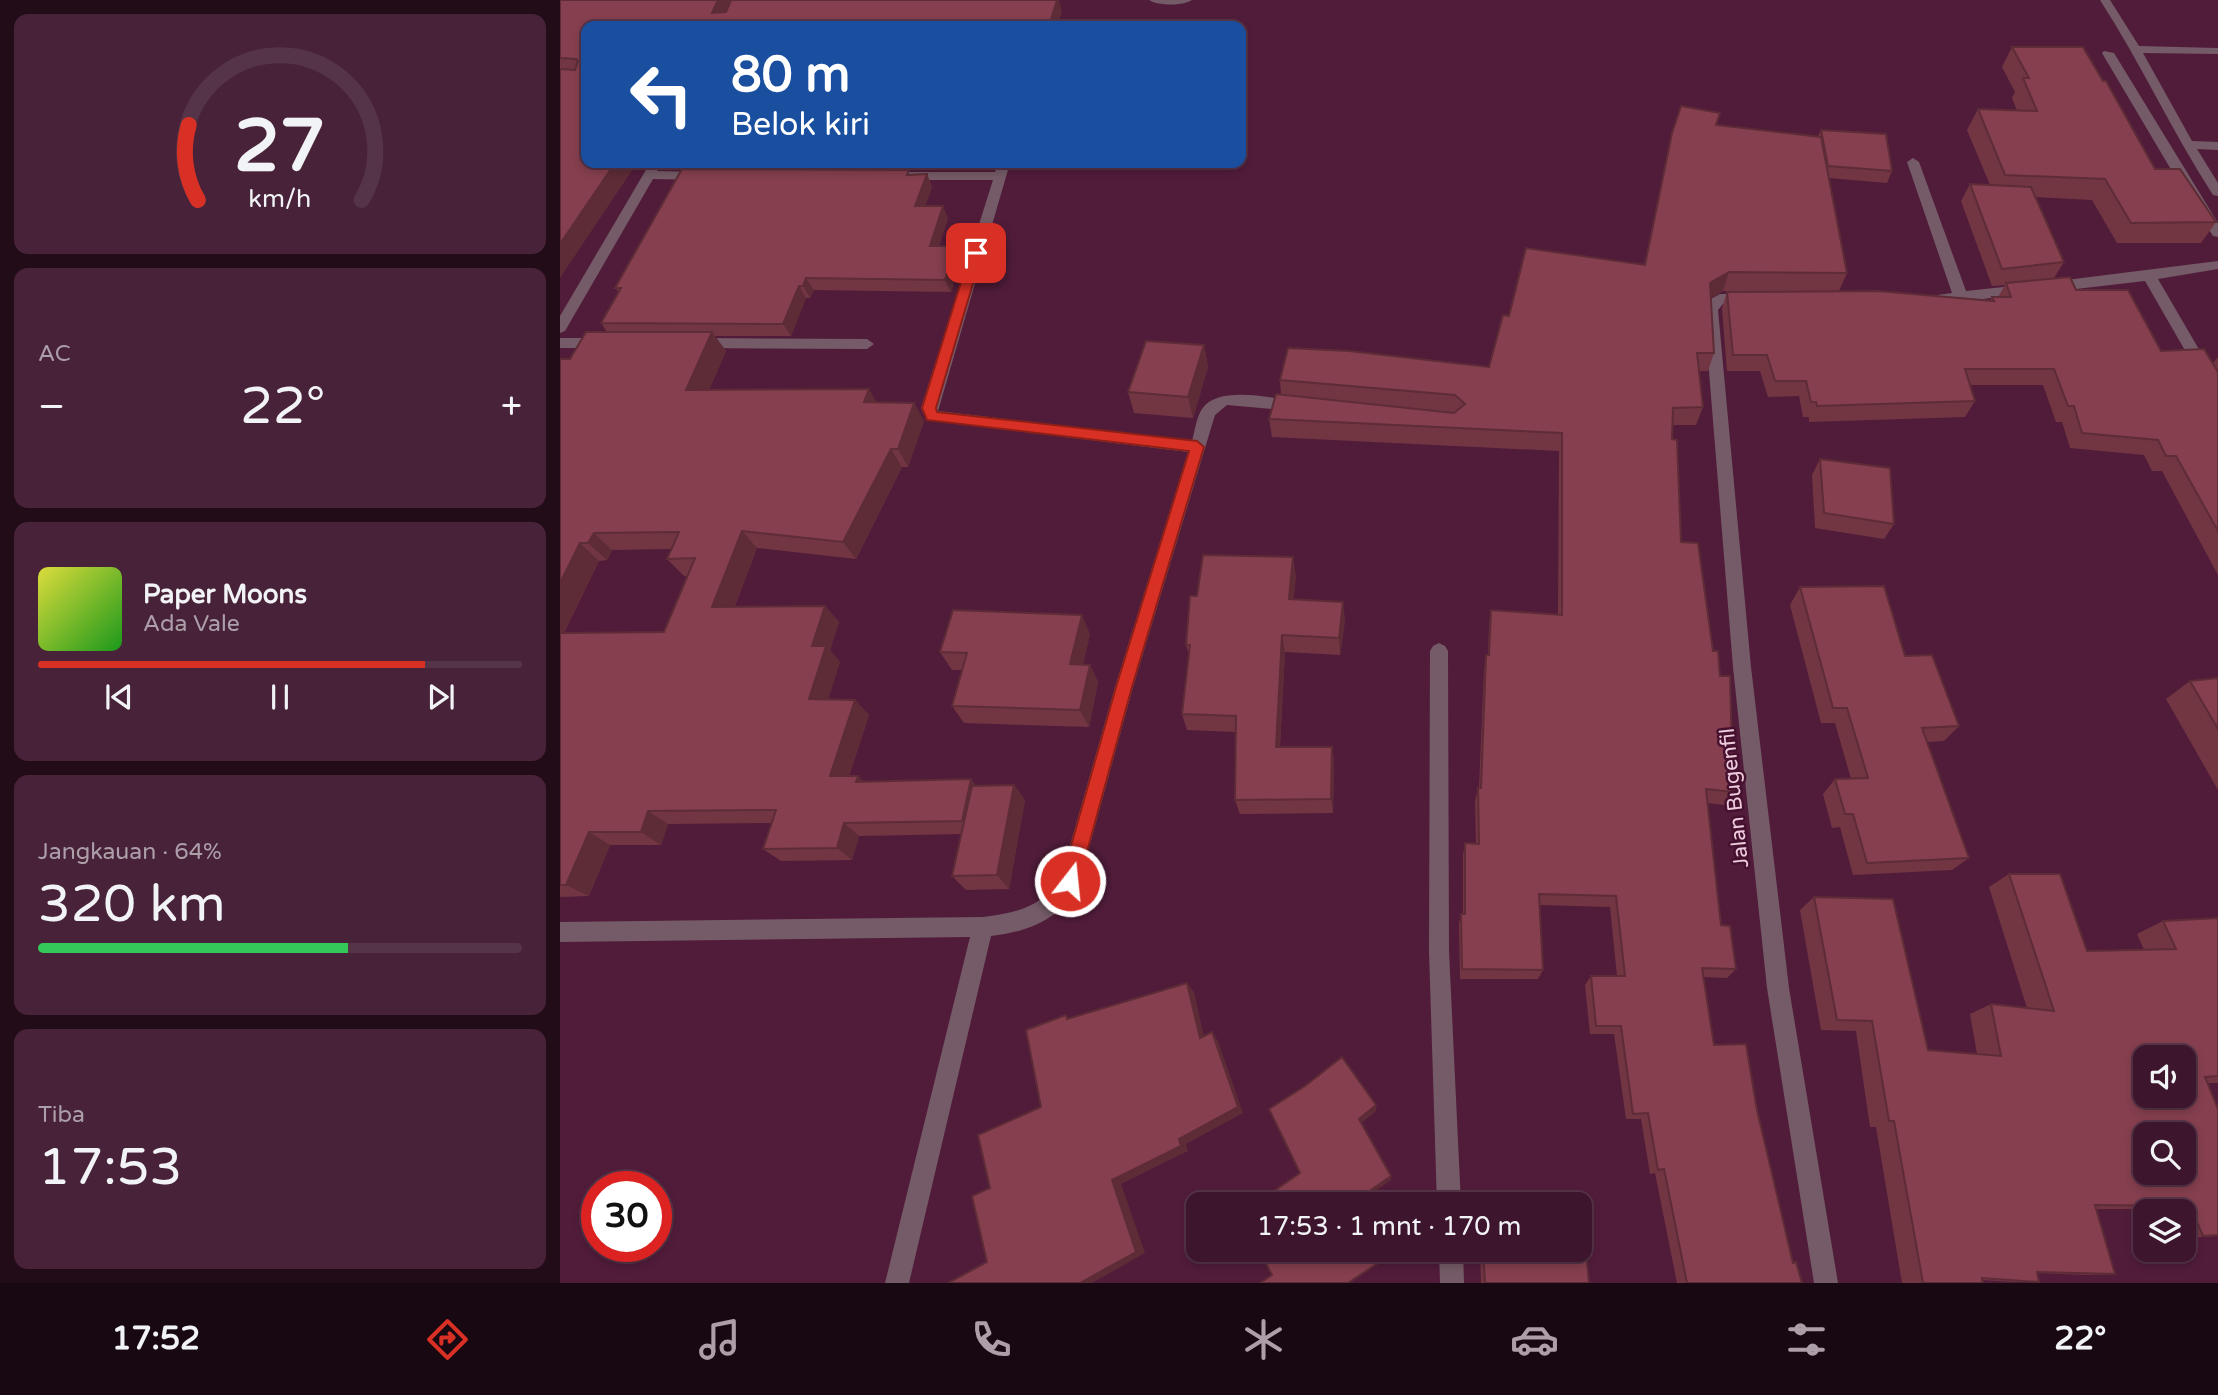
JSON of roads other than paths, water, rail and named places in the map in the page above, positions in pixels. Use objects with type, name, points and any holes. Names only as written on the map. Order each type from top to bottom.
[{"type":"street","points":[[1154,0],[1187,0]]},
{"type":"street","points":[[2105,0],[2136,48],[2188,145],[2218,192]]},
{"type":"street","points":[[2136,48],[2218,51]]},
{"type":"street","points":[[2108,53],[2218,233]]},
{"type":"street","points":[[2188,145],[2218,146]]},
{"type":"street","points":[[1913,162],[1961,297]]},
{"type":"street","points":[[560,328],[653,169],[719,176]]},
{"type":"street","points":[[894,176],[1002,170],[929,408],[932,416],[1197,447]]},
{"type":"street","points":[[1922,300],[2149,276],[2218,265]]},
{"type":"street","points":[[2149,276],[2218,395]]},
{"type":"street","name":"Jalan Bugenfil","points":[[1763,299],[1723,299],[1712,304],[1742,667],[1778,988],[1826,1283]]},
{"type":"street","points":[[560,343],[616,343]]},
{"type":"street","points":[[686,343],[867,344]]},
{"type":"street","points":[[560,932],[982,927],[1004,925],[1049,910],[1063,896],[1070,881],[1124,687],[1208,412],[1220,401],[1308,408]]},
{"type":"street","points":[[1439,651],[1439,951],[1449,1192]]},
{"type":"street","points":[[897,1283],[982,927]]},
{"type":"street","points":[[1451,1262],[1452,1283]]}]
